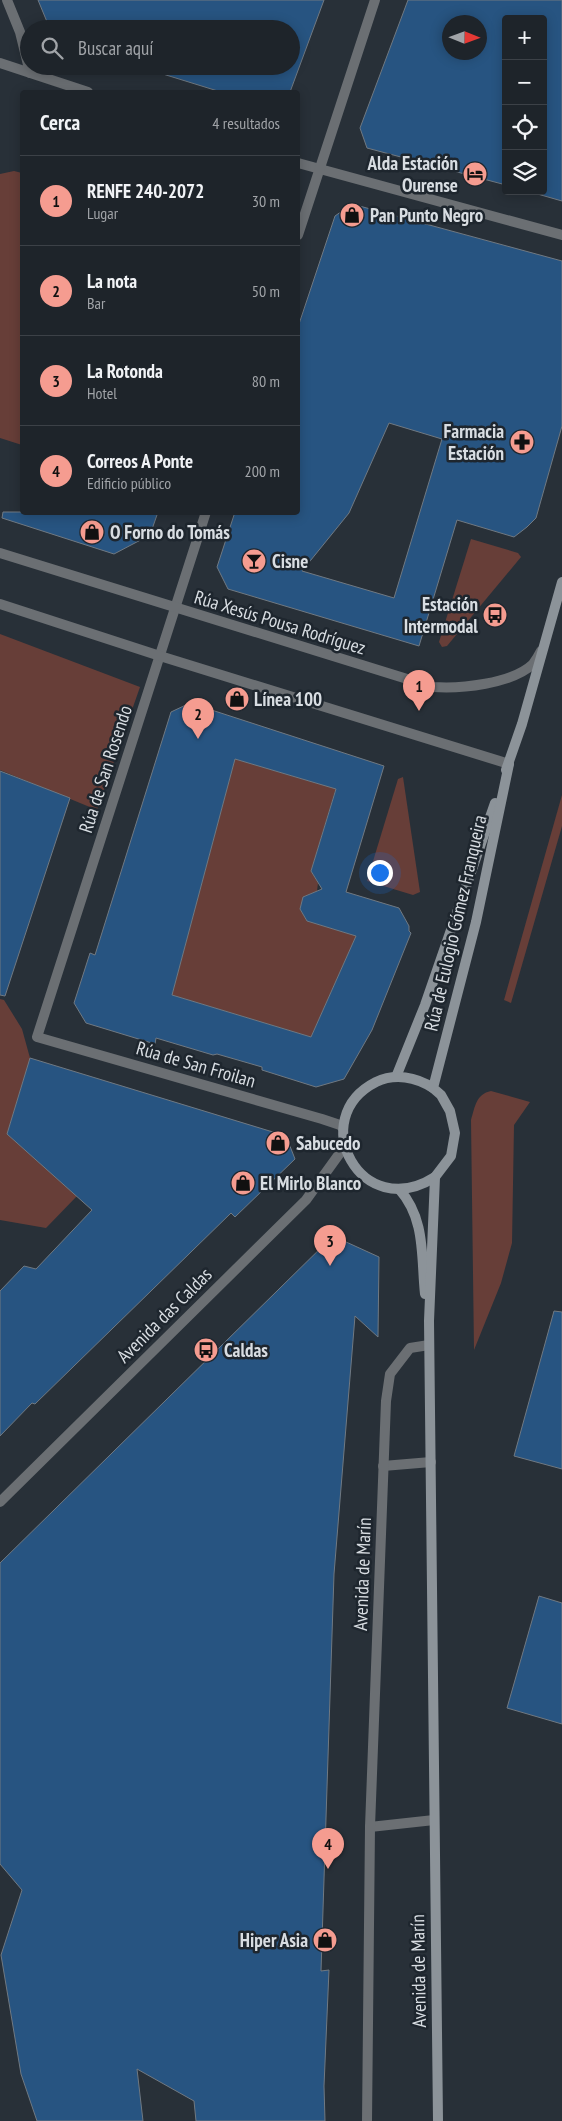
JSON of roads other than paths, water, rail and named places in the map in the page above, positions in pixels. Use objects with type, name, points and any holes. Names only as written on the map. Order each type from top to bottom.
[{"type":"main road","name":"Rúa de Eulogio Gómez Franqueira","points":[[396,1077],[425,1005],[509,764],[562,582]]},
{"type":"main road","name":"Rúa de Eulogio Gómez Franqueira","points":[[433,1088],[476,922],[509,764]]},
{"type":"main road","points":[[396,1077],[418,1080],[433,1088],[450,1110],[455,1133],[451,1156],[435,1176],[411,1188],[399,1189],[381,1186],[365,1178],[349,1159],[343,1128],[347,1112],[359,1094],[367,1087],[382,1080],[396,1077]]},
{"type":"main road","points":[[429,1321],[435,1176]]},
{"type":"main road","points":[[399,1189],[409,1200],[417,1217],[429,1321]]},
{"type":"main road","name":"Avenida de Marín","points":[[429,1321],[438,2121]]},
{"type":"street","points":[[7,0],[20,32]]},
{"type":"street","points":[[300,229],[376,0]]},
{"type":"street","points":[[0,63],[20,70]]},
{"type":"street","points":[[36,75],[82,90]]},
{"type":"street","points":[[300,164],[562,235]]},
{"type":"street","name":"Rúa de San Rosendo","points":[[37,1037],[205,515]]},
{"type":"street","name":"Rúa Xesús Pousa Rodríguez","points":[[0,553],[433,687],[453,688],[507,678],[533,664],[543,648]]},
{"type":"street","points":[[0,604],[160,656],[509,764]]},
{"type":"street","name":"Rúa de San Froilan","points":[[37,1037],[322,1119],[340,1125],[343,1128]]},
{"type":"street","name":"Avenida das Caldas","points":[[0,1502],[306,1200],[345,1146]]},
{"type":"street","name":"Avenida de Marín","points":[[368,2121],[370,1827],[386,1402],[390,1374],[410,1348],[429,1345]]},
{"type":"street","points":[[383,1466],[430,1462]]},
{"type":"street","points":[[370,1827],[434,1820]]},
{"type":"place","name":"Alda Estación Ourense","points":[[475,174]]},
{"type":"place","name":"Pan Punto Negro","points":[[352,215]]},
{"type":"place","name":"Farmacia Estación","points":[[522,442]]},
{"type":"place","name":"O Forno do Tomás","points":[[92,532]]},
{"type":"place","name":"Cisne","points":[[254,561]]},
{"type":"place","name":"Estación Intermodal","points":[[495,615]]},
{"type":"place","name":"Línea 100","points":[[237,699]]},
{"type":"place","name":"RENFE 240-2072","points":[[419,711]]},
{"type":"place","name":"La nota","points":[[198,739]]},
{"type":"place","name":"Sabucedo","points":[[278,1143]]},
{"type":"place","name":"El Mirlo Blanco","points":[[243,1183]]},
{"type":"place","name":"La Rotonda","points":[[330,1266]]},
{"type":"place","name":"Caldas","points":[[206,1350]]},
{"type":"place","name":"Correos A Ponte","points":[[328,1869]]},
{"type":"place","name":"Hiper Asia","points":[[325,1940]]}]
